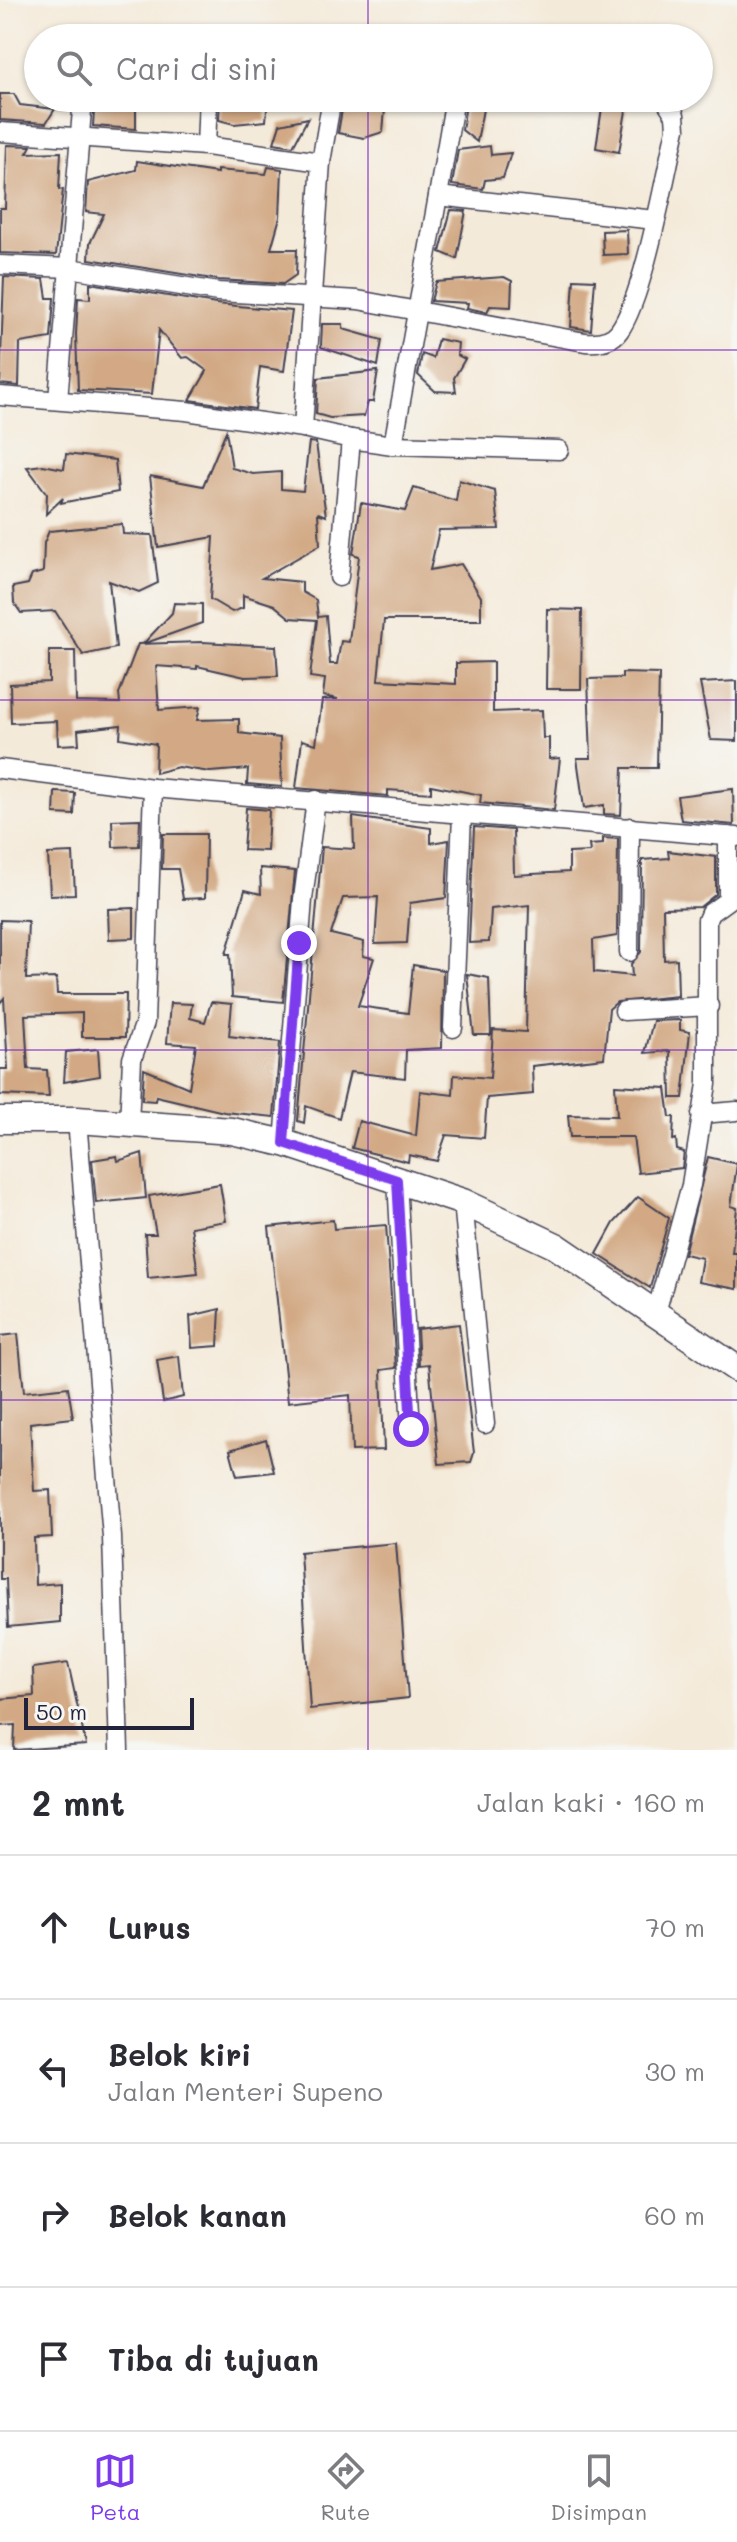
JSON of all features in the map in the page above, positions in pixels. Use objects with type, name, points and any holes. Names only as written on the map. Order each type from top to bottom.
[{"type":"main road","points":[[0,1120],[77,1120],[232,1131],[284,1143],[463,1202],[556,1246],[737,1369]]},
{"type":"street","points":[[58,400],[82,112]]},
{"type":"street","points":[[206,146],[207,112]]},
{"type":"street","points":[[303,428],[321,162],[330,112]]},
{"type":"street","points":[[393,445],[453,112]]},
{"type":"street","points":[[0,265],[70,268],[218,292],[358,300],[585,342],[608,340],[619,332],[632,301],[676,129],[673,112]]},
{"type":"street","points":[[0,132],[206,146],[321,162]]},
{"type":"street","points":[[438,196],[655,220]]},
{"type":"street","points":[[0,396],[186,411],[393,445],[559,450]]},
{"type":"street","points":[[339,577],[351,439]]},
{"type":"street","points":[[0,769],[153,788],[732,836],[730,894],[727,903],[710,913],[707,920],[707,1084],[691,1185],[656,1313]]},
{"type":"street","points":[[129,1124],[132,1059],[140,1041],[146,1009],[153,788]]},
{"type":"street","points":[[284,1143],[302,912],[316,800]]},
{"type":"street","points":[[453,1028],[462,815]]},
{"type":"street","points":[[629,952],[630,827]]},
{"type":"street","points":[[624,1011],[709,1006]]},
{"type":"street","points":[[701,1114],[737,1111]]},
{"type":"street","points":[[77,1120],[112,1537],[119,1750]]},
{"type":"street","points":[[397,1180],[411,1429]]},
{"type":"street","points":[[463,1202],[485,1424]]},
{"type":"building","points":[[0,94],[14,94],[20,105],[24,105],[24,112],[53,112],[46,123],[0,120]]},
{"type":"building","points":[[94,112],[136,112],[136,129],[93,126]]},
{"type":"building","points":[[219,112],[267,112],[266,121],[234,124],[219,120]]},
{"type":"building","points":[[342,112],[385,112],[383,132],[364,138],[338,133]]},
{"type":"building","points":[[465,112],[482,112],[477,142],[462,130]]},
{"type":"building","points":[[601,112],[626,112],[619,152],[596,148]]},
{"type":"building","points":[[308,118],[293,146],[274,143],[280,124]]},
{"type":"building","points":[[7,145],[31,146],[27,153],[61,152],[59,190],[63,189],[56,255],[0,253],[0,208],[5,208]]},
{"type":"building","points":[[490,146],[491,155],[511,153],[503,178],[485,180],[483,189],[452,185],[458,150]]},
{"type":"building","points":[[137,161],[217,173],[217,170],[266,174],[268,167],[282,169],[280,217],[271,249],[297,249],[296,275],[283,284],[219,280],[89,259],[90,243],[104,214],[86,212],[88,182],[136,170]]},
{"type":"building","points":[[451,210],[466,211],[457,259],[440,252]]},
{"type":"building","points":[[627,230],[628,254],[603,255],[602,231]]},
{"type":"building","points":[[4,277],[44,279],[47,298],[54,298],[51,338],[20,343],[19,386],[0,384]]},
{"type":"building","points":[[504,277],[512,281],[511,307],[490,306],[487,312],[467,308],[468,303],[431,301],[436,282]]},
{"type":"building","points":[[574,279],[595,280],[591,330],[571,327]]},
{"type":"building","points":[[90,283],[216,304],[292,311],[284,371],[260,367],[255,409],[190,400],[207,371],[188,357],[182,358],[159,330],[152,394],[78,390],[78,298],[90,299]]},
{"type":"building","points":[[322,324],[343,324],[343,329],[382,340],[378,366],[321,347]]},
{"type":"building","points":[[438,339],[458,343],[457,355],[465,359],[454,378],[456,392],[435,391],[418,375],[422,354],[433,358]]},
{"type":"building","points":[[378,371],[373,402],[368,402],[364,416],[330,418],[316,414],[318,378]]},
{"type":"building","points":[[226,431],[232,468],[253,474],[281,472],[281,489],[303,491],[309,442],[316,443],[326,516],[318,513],[320,545],[262,578],[302,582],[302,592],[316,600],[318,617],[326,616],[330,664],[337,664],[341,641],[349,642],[359,556],[353,554],[361,503],[405,511],[414,488],[456,501],[459,480],[495,491],[499,529],[439,530],[430,570],[461,564],[481,597],[481,620],[384,620],[378,680],[456,684],[456,663],[493,662],[493,712],[542,710],[543,738],[549,738],[549,759],[560,758],[554,810],[480,803],[481,795],[431,785],[431,793],[388,790],[388,796],[296,788],[302,740],[316,744],[322,700],[338,699],[323,696],[325,679],[310,677],[317,620],[290,618],[274,605],[243,595],[243,608],[232,612],[210,599],[214,537],[158,547],[150,476],[203,486]]},
{"type":"building","points":[[66,454],[115,460],[118,492],[61,503],[63,498],[46,514],[47,494],[27,467],[43,465],[64,469]]},
{"type":"building","points":[[122,524],[123,534],[152,535],[158,583],[139,592],[109,581],[116,648],[83,655],[55,611],[21,613],[14,603],[13,587],[28,584],[32,575],[43,572],[44,543],[49,531]]},
{"type":"building","points":[[174,603],[202,604],[202,623],[143,644],[172,613]]},
{"type":"building","points":[[547,609],[582,610],[581,689],[546,689]]},
{"type":"building","points":[[202,642],[276,646],[278,676],[245,677],[197,666],[197,669],[156,666],[159,710],[200,707],[197,720],[239,719],[239,733],[280,738],[282,787],[247,784],[248,769],[210,772],[178,767],[155,773],[156,744],[120,738],[121,725],[78,730],[79,744],[58,745],[57,721],[11,723],[10,684],[49,682],[49,651],[75,651],[76,702],[120,703],[119,694],[138,644]]},
{"type":"building","points":[[622,673],[659,674],[657,768],[623,768],[621,815],[604,814],[604,805],[584,808],[577,758],[591,758],[588,679],[622,678]]},
{"type":"building","points":[[737,681],[737,741],[711,740],[700,683]]},
{"type":"building","points":[[733,789],[734,825],[681,820],[677,796]]},
{"type":"building","points":[[55,792],[75,793],[74,815],[54,814]]},
{"type":"building","points":[[246,808],[269,810],[267,851],[243,850]]},
{"type":"building","points":[[353,817],[431,828],[431,843],[449,840],[446,898],[410,903],[407,943],[375,944],[378,897],[343,898],[331,934],[364,942],[363,956],[374,958],[358,1006],[408,1013],[413,965],[443,970],[442,1048],[406,1050],[405,1078],[350,1072],[339,1118],[306,1106],[304,1123],[298,1121],[322,847],[354,849]]},
{"type":"building","points":[[140,819],[139,846],[113,847],[112,820]]},
{"type":"building","points":[[474,827],[513,830],[514,875],[569,872],[569,853],[590,852],[589,845],[603,844],[603,838],[618,839],[617,936],[593,940],[594,972],[632,976],[631,964],[641,952],[642,860],[669,858],[668,851],[716,857],[716,894],[700,907],[663,908],[664,960],[677,959],[678,996],[617,1002],[609,1009],[604,1058],[532,1066],[533,1094],[487,1098],[484,1138],[446,1135],[437,1161],[409,1155],[408,1162],[352,1148],[359,1121],[416,1136],[420,1091],[453,1095],[454,1075],[490,1078],[493,1030],[526,1032],[529,905],[491,909],[489,942],[469,943]]},
{"type":"building","points":[[163,834],[206,834],[205,898],[183,899],[178,869],[162,869]]},
{"type":"building","points":[[73,853],[75,894],[50,895],[48,854]]},
{"type":"building","points":[[260,868],[295,871],[283,1002],[232,997],[230,954],[226,954],[245,890],[261,894]]},
{"type":"building","points":[[134,908],[134,938],[109,939],[108,909]]},
{"type":"building","points":[[0,920],[28,921],[26,979],[56,978],[57,994],[126,994],[125,1037],[82,1037],[82,1013],[25,1015],[28,1069],[47,1070],[49,1097],[0,1095],[0,1069],[8,1069],[4,998],[0,1003]]},
{"type":"building","points":[[467,974],[489,978],[491,1035],[474,1035]]},
{"type":"building","points":[[211,1002],[232,1004],[229,1036],[280,1042],[274,1117],[224,1112],[156,1096],[155,1101],[142,1100],[144,1069],[189,1088],[196,1045],[167,1043],[170,1003],[192,1004],[190,1018],[205,1022]]},
{"type":"building","points":[[680,1020],[680,1030],[690,1032],[683,1098],[671,1098],[670,1051],[645,1053],[653,1021]]},
{"type":"building","points":[[98,1049],[100,1076],[64,1082],[66,1052]]},
{"type":"building","points":[[615,1085],[666,1088],[670,1117],[674,1117],[673,1140],[676,1139],[677,1150],[684,1152],[682,1168],[638,1173],[633,1137],[570,1137],[568,1115],[617,1116]]},
{"type":"building","points":[[142,1153],[146,1198],[96,1203],[92,1160],[117,1156],[118,1161]]},
{"type":"building","points":[[708,1157],[737,1164],[731,1206],[737,1208],[732,1253],[737,1253],[737,1289],[698,1282],[702,1258],[684,1254]]},
{"type":"building","points":[[220,1184],[226,1221],[191,1227],[198,1273],[148,1278],[145,1234],[156,1234],[149,1196]]},
{"type":"building","points":[[638,1197],[669,1218],[650,1288],[597,1254],[614,1223]]},
{"type":"building","points":[[333,1220],[334,1229],[386,1225],[396,1368],[381,1370],[384,1450],[352,1451],[350,1395],[288,1402],[269,1227]]},
{"type":"building","points":[[220,1309],[218,1346],[192,1348],[190,1316]]},
{"type":"building","points":[[459,1324],[474,1453],[471,1462],[439,1464],[429,1364],[419,1365],[417,1329]]},
{"type":"building","points":[[18,1334],[24,1392],[68,1387],[73,1418],[30,1423],[34,1491],[50,1490],[52,1537],[34,1538],[35,1585],[60,1583],[60,1622],[8,1627],[6,1579],[0,1579],[0,1336]]},
{"type":"building","points":[[179,1356],[183,1397],[163,1402],[157,1360]]},
{"type":"building","points":[[266,1439],[274,1472],[237,1476],[230,1450]]},
{"type":"building","points":[[396,1543],[408,1698],[310,1709],[300,1552]]},
{"type":"building","points":[[68,1663],[86,1745],[14,1750],[15,1725],[0,1726],[0,1699],[34,1696],[33,1668]]},
{"type":"route","points":[[299,943],[284,1143],[397,1180],[411,1429]]}]
